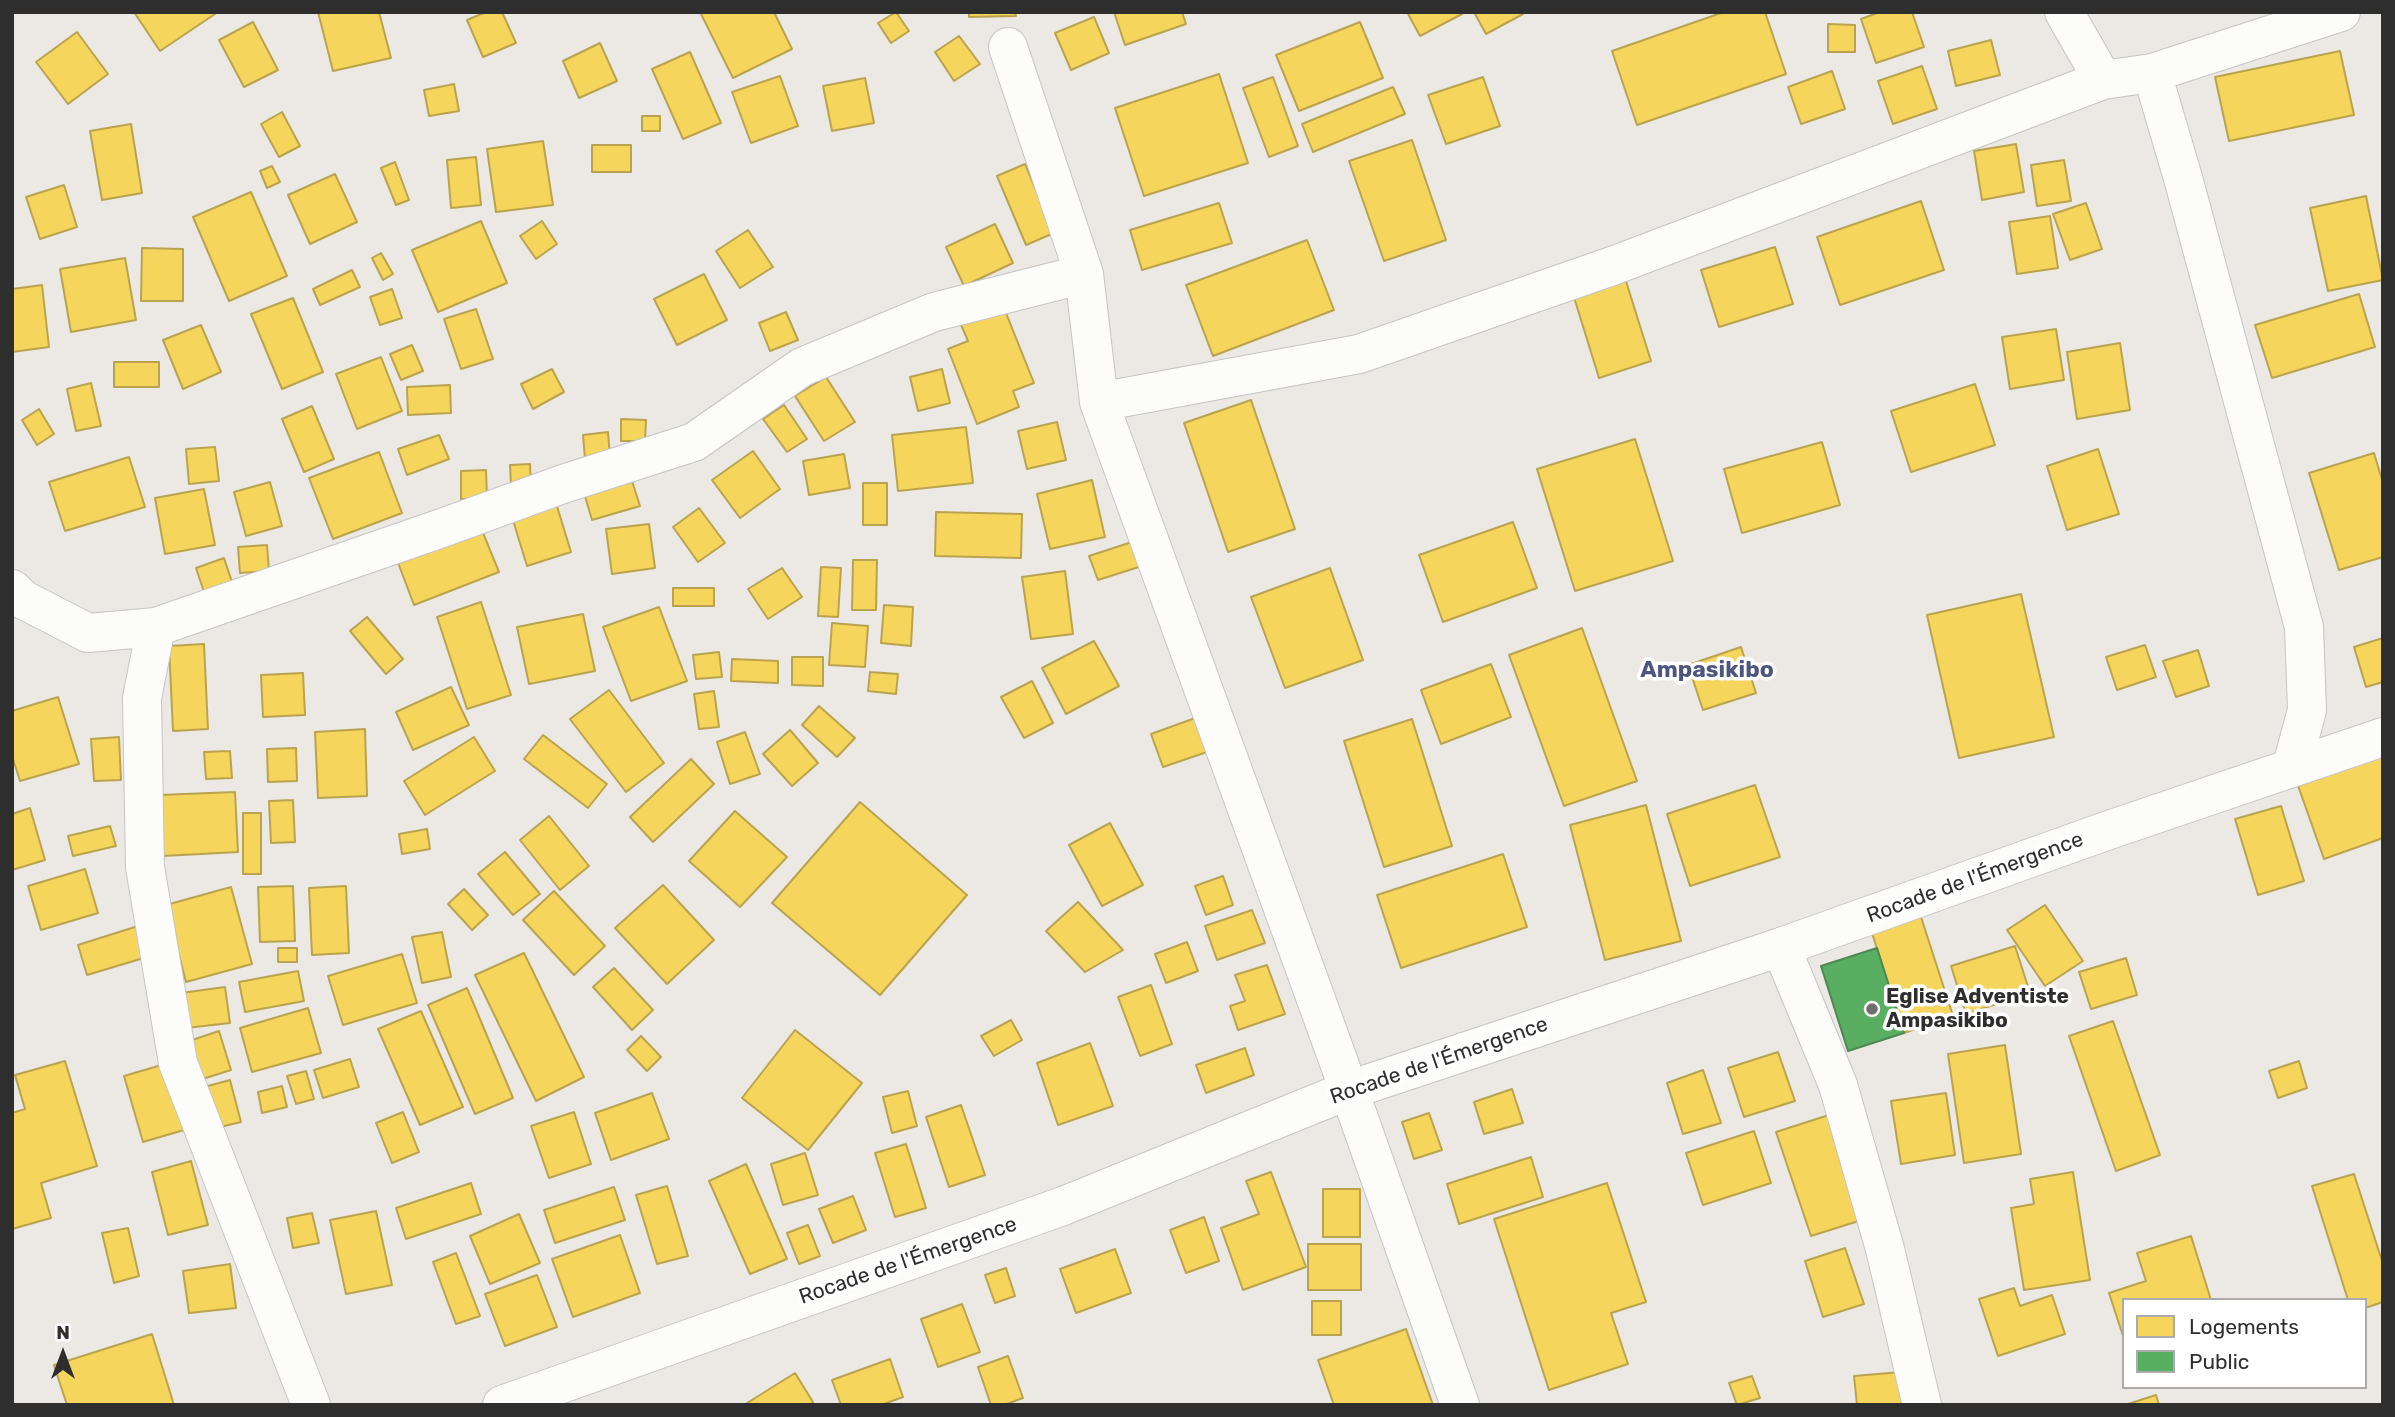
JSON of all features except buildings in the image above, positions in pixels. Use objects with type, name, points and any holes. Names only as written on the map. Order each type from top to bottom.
[{"type":"street","points":[[2064,12],[2103,80]]},
{"type":"street","points":[[1100,402],[1359,354],[1615,265],[2103,80],[2152,73],[2341,12]]},
{"type":"street","points":[[1008,47],[1084,274],[1100,402],[1460,1405]]},
{"type":"street","points":[[2152,73],[2304,626],[2306,710],[2292,766]]},
{"type":"street","points":[[12,589],[24,600],[88,633],[156,626],[563,484],[694,442],[802,367],[934,312],[1084,274]]},
{"type":"street","points":[[156,626],[142,698],[145,867],[178,1063],[311,1405]]},
{"type":"street","name":"Rocade de l'Émergence","points":[[502,1405],[1063,1206],[1349,1090],[1781,947],[2292,766],[2383,737]]},
{"type":"street","points":[[1781,947],[1838,1085],[1885,1249],[1922,1405]]},
{"type":"place","name":"Eglise Adventiste Ampasikibo","points":[[1872,1009]]},
{"type":"district","name":"Ampasikibo","points":[[1707,670]]}]
